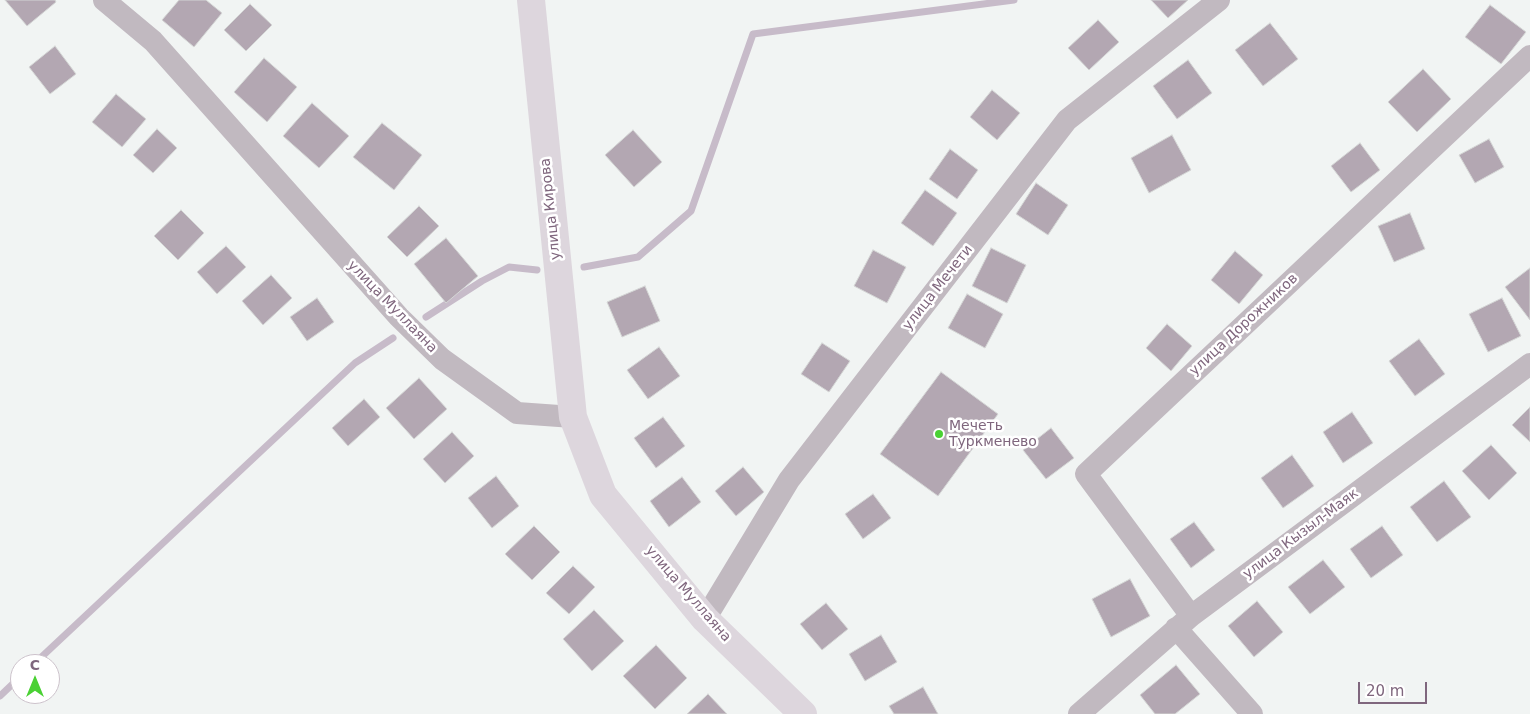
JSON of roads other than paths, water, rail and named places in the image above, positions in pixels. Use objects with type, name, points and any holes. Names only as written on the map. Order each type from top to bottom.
[{"type":"main road","name":"улица Кирова","points":[[531,0],[573,417]]},
{"type":"main road","name":"улица Муллаяна","points":[[573,417],[603,495],[705,619],[804,714]]},
{"type":"street","name":"улица Муллаяна","points":[[104,0],[152,42],[398,317],[442,359],[517,413],[573,417]]},
{"type":"street","name":"улица Мечети","points":[[705,619],[789,480],[1067,120],[1219,0]]},
{"type":"street","name":"улица Дорожников","points":[[1252,714],[1184,622],[1086,474],[1530,56]]},
{"type":"street","name":"улица Кызыл-Маяк","points":[[1079,714],[1184,622],[1530,364]]},
{"type":"waterway","points":[[584,267],[638,257],[691,211],[753,34],[1014,0]]},
{"type":"waterway","points":[[426,317],[482,281],[509,267],[537,270]]},
{"type":"waterway","points":[[45,654],[355,363],[393,338]]},
{"type":"waterway","points":[[0,696],[10,686]]},
{"type":"place","name":"Мечеть Туркменево","points":[[939,434]]}]
